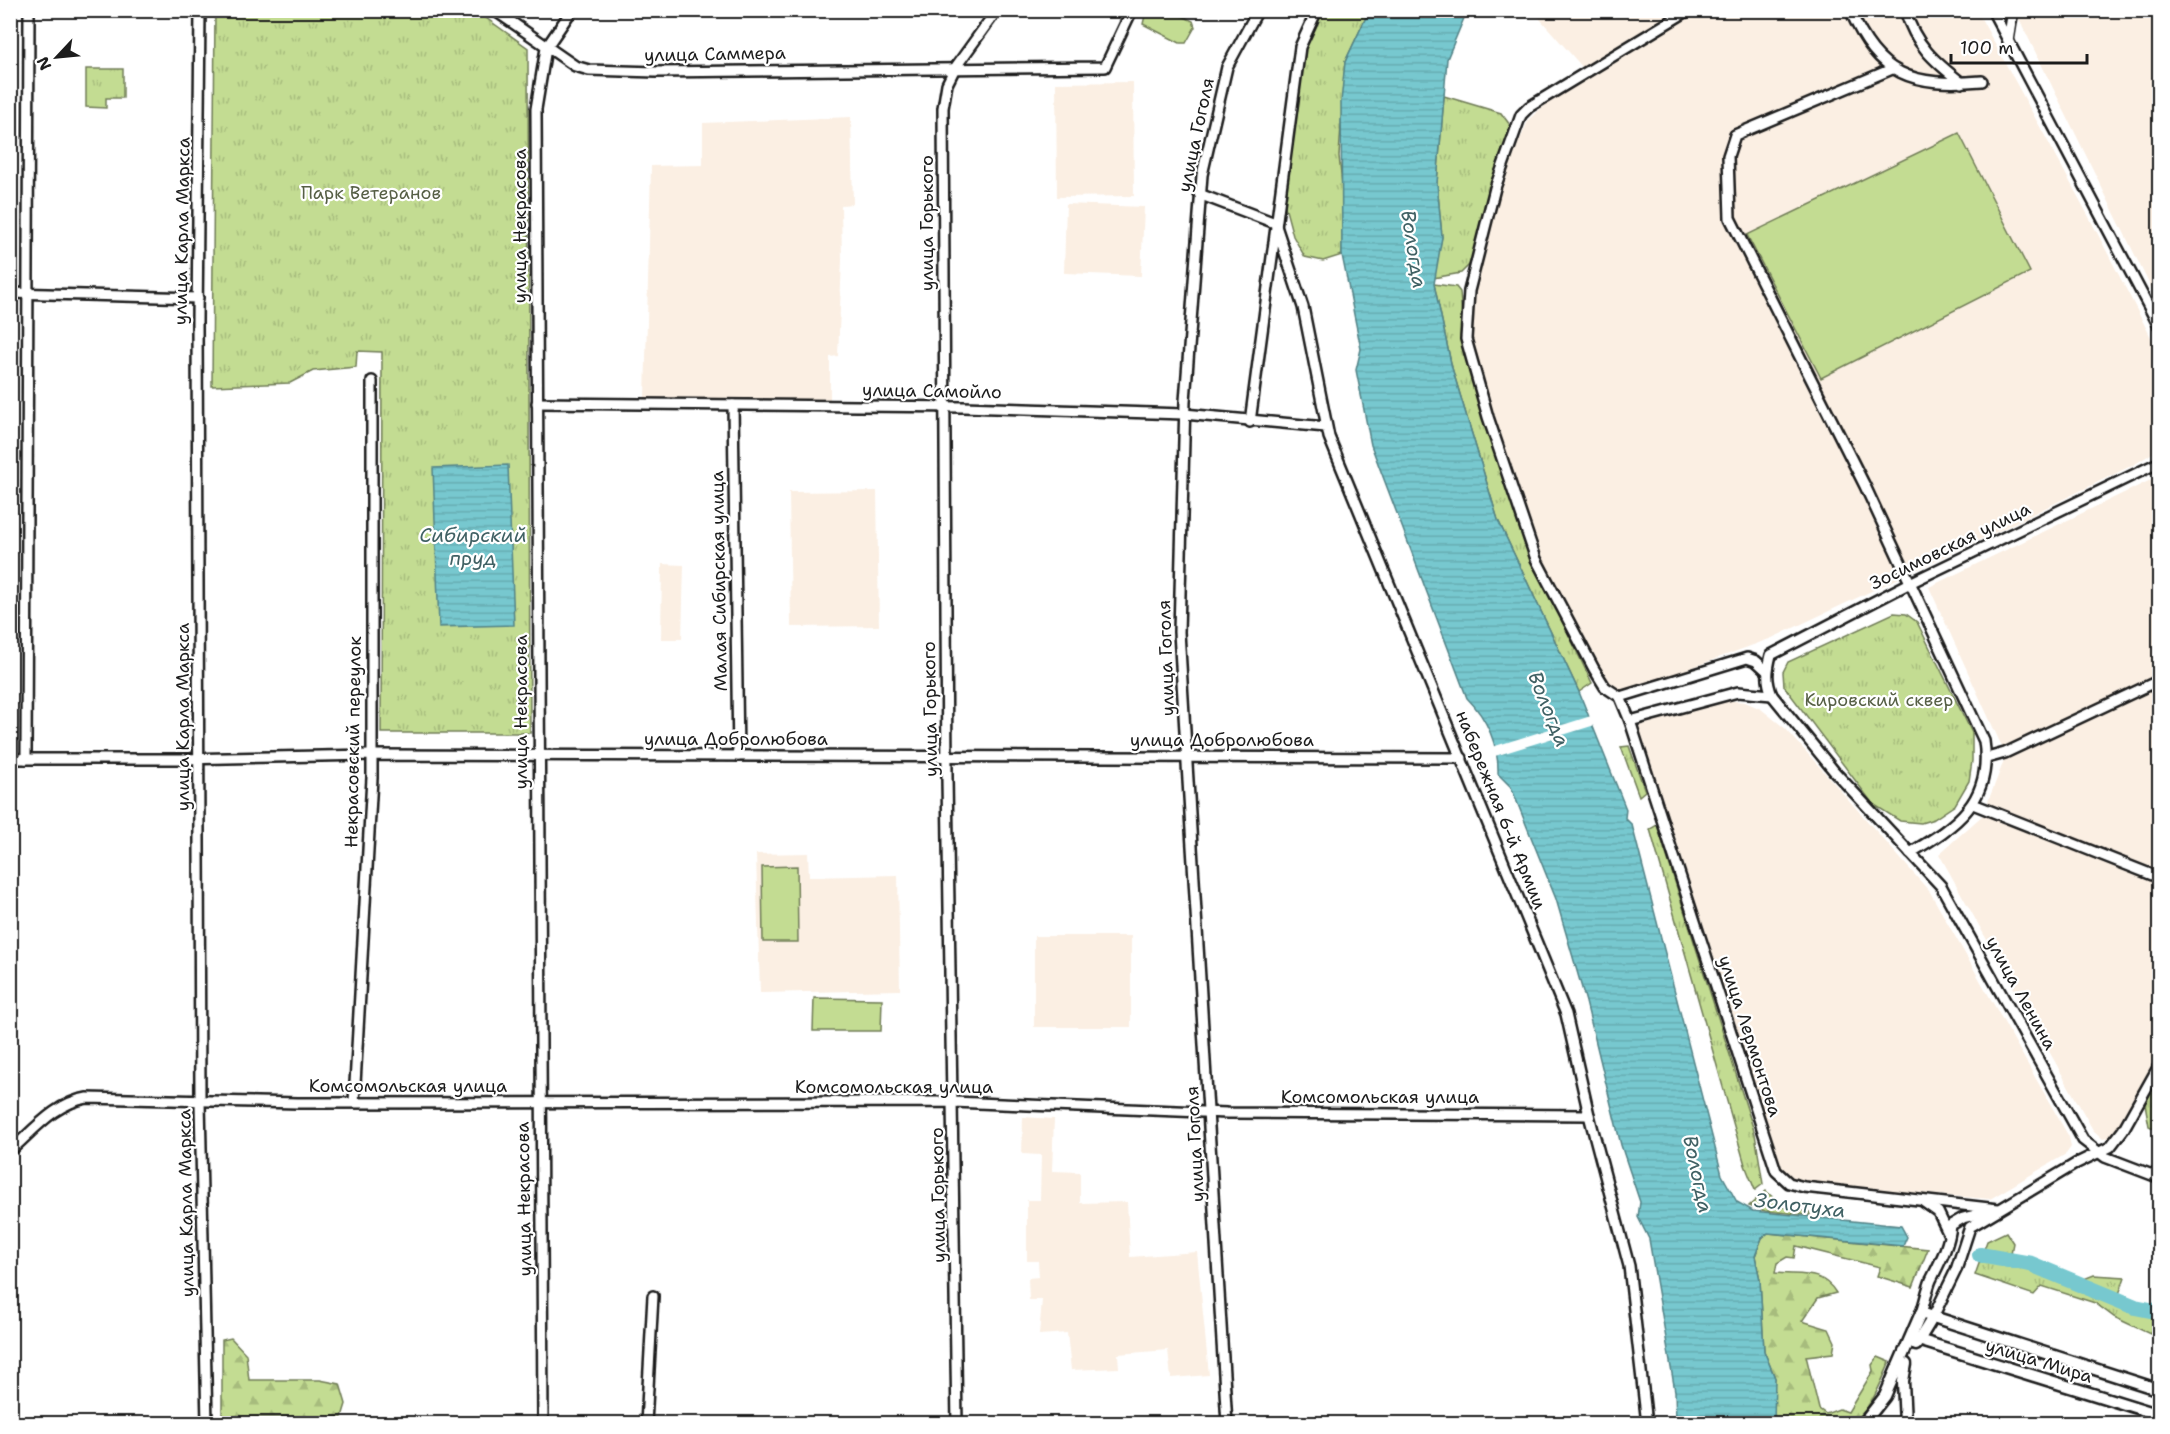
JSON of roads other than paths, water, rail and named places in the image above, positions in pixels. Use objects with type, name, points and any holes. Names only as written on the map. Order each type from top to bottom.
[{"type":"main road","name":"улица Мира","points":[[1921,1313],[2160,1390]]},
{"type":"main road","points":[[1903,1381],[1921,1313]]},
{"type":"main road","points":[[1863,1424],[1885,1396],[1915,1340],[1933,1317]]},
{"type":"main road","name":"улица Мира","points":[[1915,1340],[2158,1415]]},
{"type":"main road","points":[[1902,1362],[1905,1424]]},
{"type":"street","points":[[26,759],[29,10]]},
{"type":"street","name":"улица Карла Маркса","points":[[200,10],[198,298],[200,1102],[207,1424]]},
{"type":"street","name":"улица Саммера","points":[[494,10],[575,66],[589,70],[656,72],[1105,67],[1132,10]]},
{"type":"street","name":"улица Некрасова","points":[[543,1424],[536,109],[546,48],[572,10]]},
{"type":"street","name":"улица Горького","points":[[957,1424],[947,755],[943,108],[947,84],[955,69],[997,10]]},
{"type":"street","name":"улица Гоголя","points":[[1227,1424],[1215,1242],[1210,1112],[1179,632],[1184,414],[1199,195],[1227,67],[1258,10]]},
{"type":"street","name":"набережная 6-й Армии","points":[[1251,422],[1275,223],[1300,47],[1317,10]]},
{"type":"street","points":[[1689,10],[1528,107],[1521,115],[1495,188],[1466,307],[1468,353],[1536,559],[1605,687],[1620,697],[1747,658],[1756,661],[1767,671]]},
{"type":"street","points":[[1850,10],[1870,49],[1892,69],[1925,80],[1962,83],[1982,81]]},
{"type":"street","points":[[1905,10],[1910,26],[1922,49],[1962,83]]},
{"type":"street","points":[[1992,10],[2160,328]]},
{"type":"street","points":[[2008,41],[2013,10]]},
{"type":"street","points":[[1892,69],[1735,135],[1728,156],[1730,218],[1817,387],[1981,730],[1987,758],[1973,804],[1951,827],[1910,853]]},
{"type":"street","points":[[1199,195],[1275,223]]},
{"type":"street","name":"набережная 6-й Армии","points":[[1275,223],[1303,307],[1326,427],[1566,1014],[1589,1115],[1629,1266],[1647,1424]]},
{"type":"street","points":[[10,292],[198,298]]},
{"type":"street","name":"Некрасовский переулок","points":[[354,1102],[372,778],[370,755],[372,381]]},
{"type":"street","name":"улица Самойло","points":[[537,403],[945,407],[1184,414],[1251,422],[1326,427]]},
{"type":"street","name":"Малая Сибирская улица","points":[[733,405],[738,756]]},
{"type":"street","name":"Зосимовская улица","points":[[1767,671],[1771,655],[1912,582],[2160,462]]},
{"type":"street","name":"улица Ленина","points":[[1767,671],[1767,683],[1772,695],[1834,771],[1941,886],[2083,1140],[2097,1153]]},
{"type":"street","points":[[1987,758],[2006,753],[2160,680]]},
{"type":"street","points":[[1630,721],[1738,692],[1772,695]]},
{"type":"street","name":"улица Лермонтова","points":[[1620,697],[1630,721],[1776,1171],[1789,1183],[1816,1188],[1998,1209]]},
{"type":"street","name":"улица Добролюбова","points":[[10,759],[370,755],[1462,758]]},
{"type":"street","points":[[1973,804],[2160,878]]},
{"type":"street","points":[[1933,1317],[1956,1270],[1965,1241],[1974,1223],[2116,1142],[2160,1064]]},
{"type":"street","name":"Комсомольская улица","points":[[10,1151],[56,1109],[75,1100],[87,1098],[185,1098],[200,1102],[953,1102],[1210,1112],[1589,1115]]},
{"type":"street","points":[[2097,1153],[2160,1178]]},
{"type":"street","points":[[1923,1201],[1938,1212],[1950,1238]]},
{"type":"street","points":[[1951,1204],[1961,1219],[1965,1241]]},
{"type":"street","points":[[1921,1313],[1931,1281],[1940,1266],[1950,1238],[1951,1226],[1961,1219],[1998,1209]]},
{"type":"street","points":[[1950,1238],[1957,1232],[1965,1241]]},
{"type":"street","points":[[646,1424],[653,1296]]},
{"type":"water","name":"Вологда","points":[[1369,11],[1467,11],[1447,59],[1437,183],[1442,237],[1434,284],[1452,368],[1498,520],[1579,692],[1626,809],[1625,818],[1632,825],[1722,1175],[1737,1202],[1753,1211],[1901,1226],[1907,1237],[1903,1246],[1768,1233],[1762,1238],[1755,1256],[1760,1280],[1764,1351],[1775,1378],[1774,1423],[1676,1423],[1675,1391],[1649,1239],[1638,1217],[1640,1202],[1621,1145],[1586,1002],[1556,899],[1511,787],[1498,774],[1494,743],[1486,723],[1467,698],[1371,445],[1356,370],[1361,349],[1342,255],[1341,102],[1345,62]]},
{"type":"water","name":"Сибирский пруд","points":[[508,465],[514,625],[439,627],[433,468]]},
{"type":"waterway","name":"Золотуха","points":[[1980,1255],[2031,1264],[2135,1307],[2160,1312]]},
{"type":"park label","name":"Парк Ветеранов","points":[[371,193]]},
{"type":"park label","name":"Кировский сквер","points":[[1879,700]]}]
